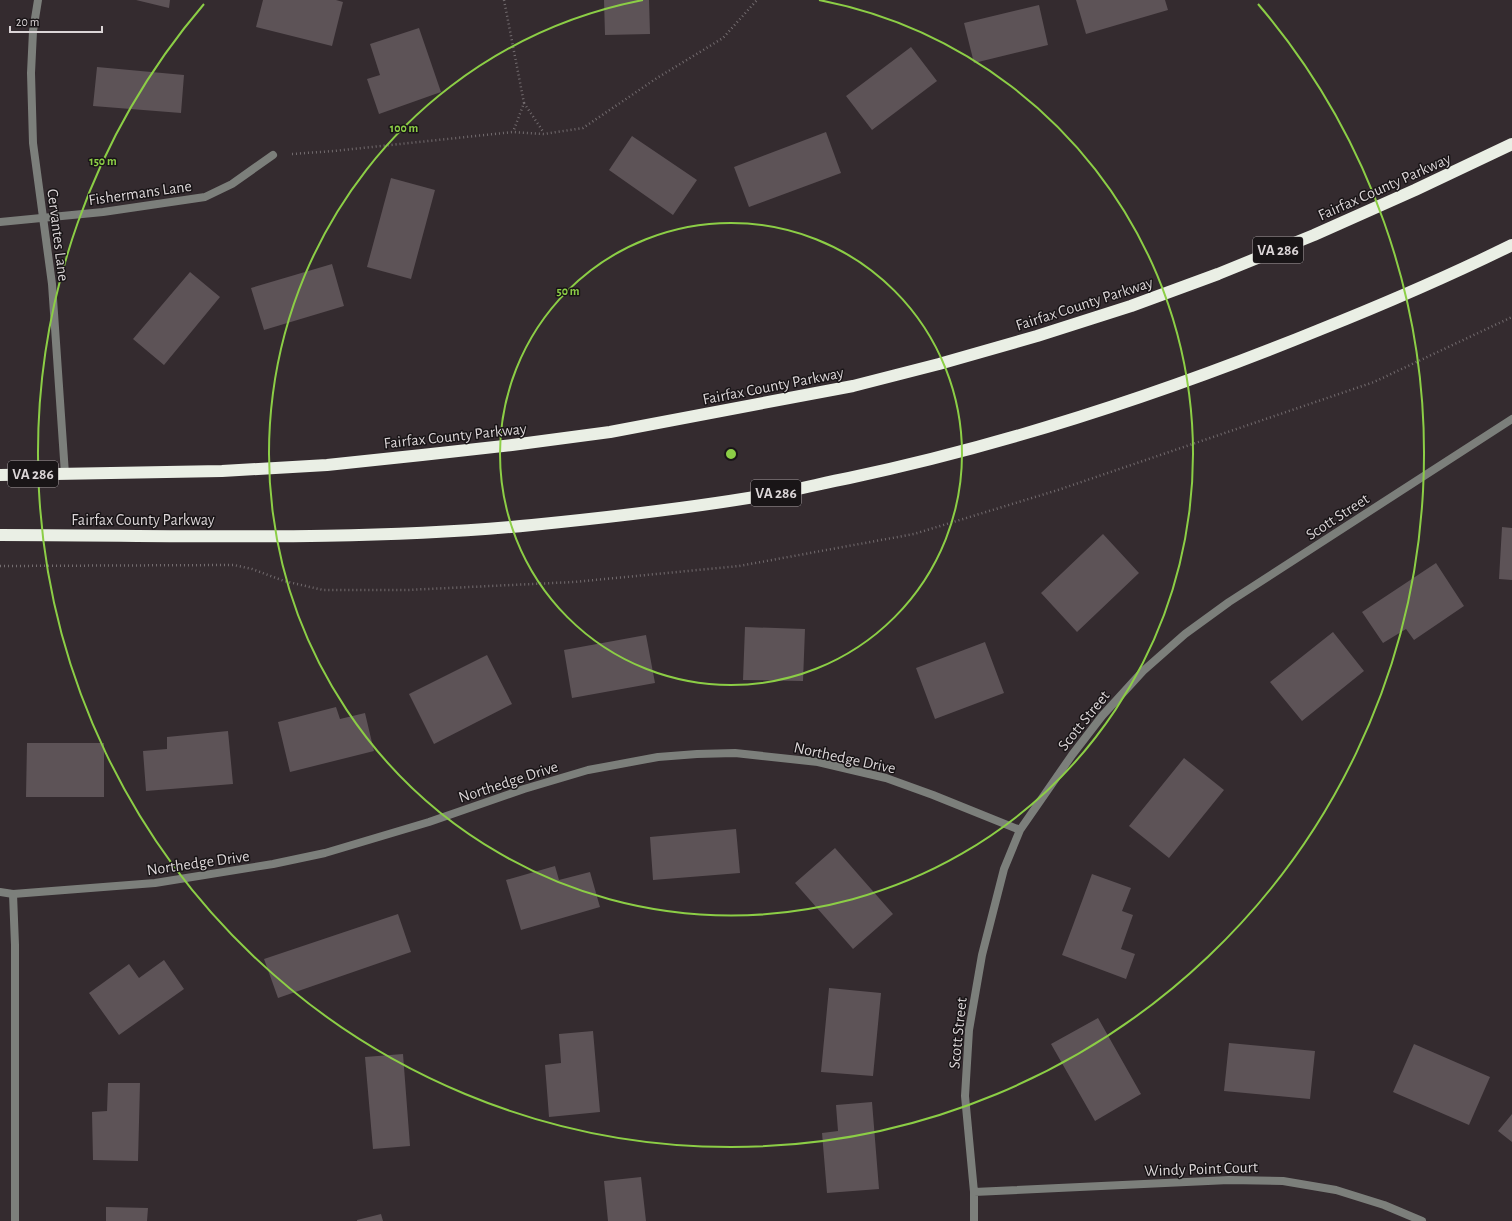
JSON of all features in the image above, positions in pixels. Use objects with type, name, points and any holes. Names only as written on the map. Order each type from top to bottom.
[{"type":"highway","name":"Fairfax County Parkway","points":[[0,474],[222,471],[327,465],[497,447],[610,432],[853,386],[939,364],[1037,336],[1131,306],[1218,274],[1350,219],[1512,144]]},
{"type":"highway","name":"Fairfax County Parkway","points":[[0,535],[276,536],[400,533],[529,525],[656,512],[774,494],[918,462],[1018,436],[1141,398],[1265,352],[1362,313],[1470,266],[1512,245]]},
{"type":"street","name":"Cervantes Lane","points":[[38,0],[33,31],[31,73],[33,143],[52,284],[65,474]]},
{"type":"street","name":"Fishermans Lane","points":[[0,222],[44,219],[103,212],[205,197],[232,184],[273,155]]},
{"type":"street","name":"Scott Street","points":[[974,1221],[974,1192],[965,1096],[969,1030],[982,955],[1004,869],[1020,830],[1072,755],[1102,716],[1143,671],[1185,634],[1229,602],[1512,419]]},
{"type":"street","name":"Northedge Drive","points":[[0,892],[13,894],[155,883],[273,864],[325,853],[429,822],[524,789],[588,770],[658,757],[697,754],[735,753],[818,762],[871,774],[933,795],[1020,830]]},
{"type":"street","points":[[13,894],[15,945],[15,1221]]},
{"type":"street","name":"Windy Point Court","points":[[974,1192],[1229,1180],[1283,1181],[1336,1190],[1384,1205],[1422,1221]]},
{"type":"path","points":[[504,0],[524,103],[544,134]]},
{"type":"path","points":[[273,155],[334,151],[513,132],[544,134],[583,128],[657,78],[722,38],[757,0]]},
{"type":"path","points":[[513,132],[524,103]]},
{"type":"building","points":[[136,0],[170,0],[169,8]]},
{"type":"building","points":[[263,0],[336,0],[343,2],[332,46],[256,27]]},
{"type":"building","points":[[604,0],[649,0],[650,34],[605,35]]},
{"type":"building","points":[[1076,0],[1165,0],[1168,10],[1086,34]]},
{"type":"building","points":[[1039,5],[1048,45],[974,63],[964,23]]},
{"type":"building","points":[[419,28],[441,92],[379,114],[367,79],[380,75],[370,44]]},
{"type":"building","points":[[911,47],[937,81],[872,130],[846,96]]},
{"type":"building","points":[[97,67],[184,75],[181,113],[93,106]]},
{"type":"building","points":[[826,132],[841,173],[749,207],[734,167]]},
{"type":"building","points":[[632,136],[697,180],[673,215],[609,170]]},
{"type":"building","points":[[391,178],[435,190],[411,279],[367,267]]},
{"type":"building","points":[[332,264],[344,306],[264,330],[251,288]]},
{"type":"building","points":[[190,272],[220,297],[164,365],[133,339]]},
{"type":"building","points":[[1502,527],[1512,528],[1512,580],[1499,579]]},
{"type":"building","points":[[1103,534],[1139,573],[1077,632],[1041,593]]},
{"type":"building","points":[[1436,563],[1464,606],[1414,640],[1406,629],[1383,643],[1362,612]]},
{"type":"building","points":[[745,627],[805,629],[803,681],[743,680]]},
{"type":"building","points":[[1333,632],[1364,671],[1302,721],[1270,682]]},
{"type":"building","points":[[646,635],[655,683],[572,698],[564,650]]},
{"type":"building","points":[[985,642],[1004,693],[935,719],[916,668]]},
{"type":"building","points":[[487,655],[512,704],[434,744],[409,694]]},
{"type":"building","points":[[336,707],[340,719],[365,713],[374,751],[290,772],[278,722]]},
{"type":"building","points":[[228,731],[233,784],[146,791],[143,751],[167,749],[167,737]]},
{"type":"building","points":[[27,743],[104,743],[104,797],[26,797]]},
{"type":"building","points":[[1184,758],[1224,790],[1169,858],[1129,826]]},
{"type":"building","points":[[736,829],[740,873],[653,880],[650,837]]},
{"type":"building","points":[[835,848],[893,914],[853,949],[795,883]]},
{"type":"building","points":[[555,866],[559,880],[590,872],[600,907],[521,930],[506,880]]},
{"type":"building","points":[[1092,874],[1131,888],[1122,911],[1133,915],[1121,949],[1135,954],[1126,979],[1062,955]]},
{"type":"building","points":[[398,914],[411,952],[278,998],[264,959]]},
{"type":"building","points":[[164,960],[184,989],[119,1035],[89,993],[129,964],[139,978]]},
{"type":"building","points":[[829,988],[881,993],[873,1076],[821,1072]]},
{"type":"building","points":[[1098,1018],[1141,1094],[1095,1121],[1051,1044]]},
{"type":"building","points":[[593,1031],[600,1112],[549,1117],[545,1065],[561,1063],[559,1034]]},
{"type":"building","points":[[1229,1043],[1315,1051],[1310,1099],[1224,1091]]},
{"type":"building","points":[[1414,1044],[1490,1077],[1469,1125],[1393,1092]]},
{"type":"building","points":[[403,1054],[410,1146],[373,1149],[365,1057]]},
{"type":"building","points":[[108,1083],[140,1083],[138,1161],[93,1160],[92,1112],[107,1111]]},
{"type":"building","points":[[872,1102],[879,1189],[827,1193],[822,1133],[838,1131],[836,1105]]},
{"type":"building","points":[[1512,1114],[1512,1142],[1498,1131]]},
{"type":"building","points":[[641,1177],[646,1221],[608,1221],[604,1181]]},
{"type":"building","points":[[106,1207],[148,1208],[147,1221],[106,1221]]},
{"type":"building","points":[[381,1214],[383,1221],[357,1221],[357,1220]]}]
